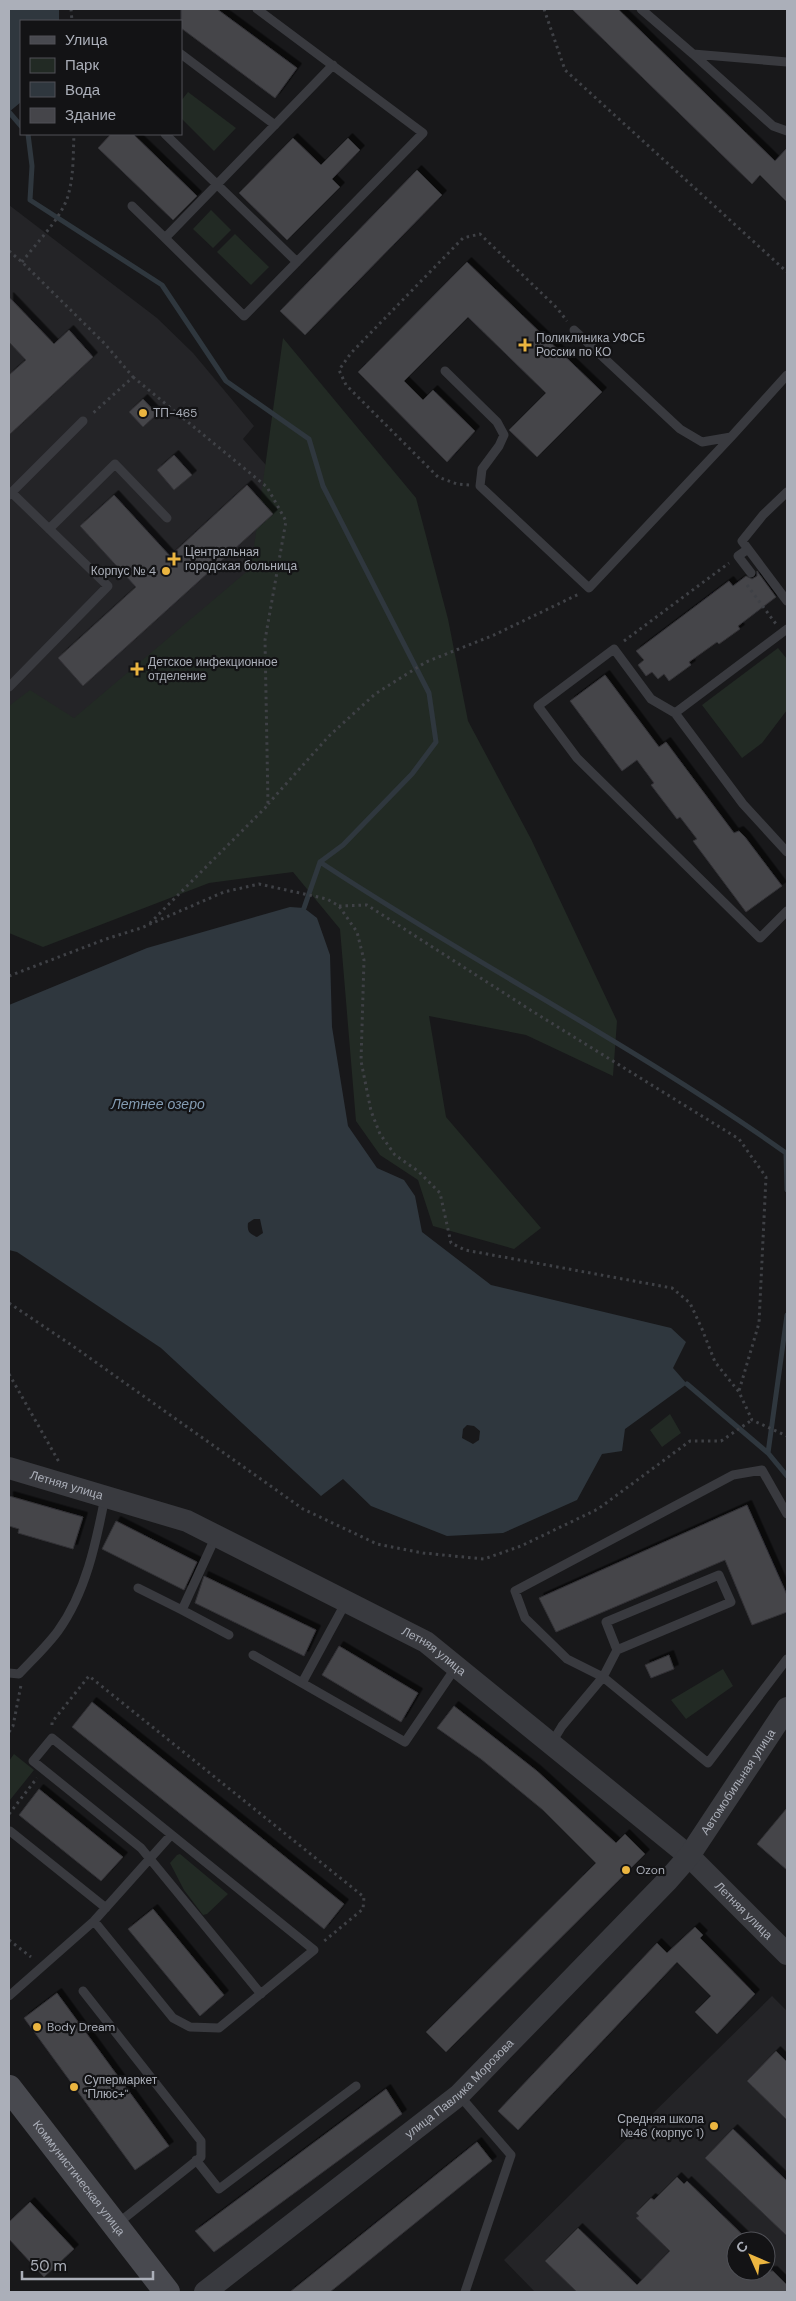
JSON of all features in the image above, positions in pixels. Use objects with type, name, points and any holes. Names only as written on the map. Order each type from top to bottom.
[{"type":"main road","name":"Коммунистическая улица","points":[[9,2088],[167,2292]]},
{"type":"street","name":"Летняя улица","points":[[9,1468],[187,1521],[426,1642],[689,1856],[787,1954]]},
{"type":"street","name":"Автомобильная улица","points":[[689,1856],[787,1708]]},
{"type":"street","name":"улица Павлика Морозова","points":[[205,2292],[459,2095],[668,1880],[689,1856]]},
{"type":"lane","points":[[132,206],[244,316],[423,132],[258,9]]},
{"type":"lane","points":[[641,9],[773,126],[787,131]]},
{"type":"lane","points":[[693,54],[787,62]]},
{"type":"lane","points":[[182,55],[275,125]]},
{"type":"lane","points":[[165,238],[333,66]]},
{"type":"lane","points":[[166,135],[297,262]]},
{"type":"lane","points":[[574,330],[680,429],[702,442],[732,438]]},
{"type":"lane","points":[[445,371],[497,422],[504,435],[500,446],[482,469],[480,486],[589,588],[732,438],[787,375]]},
{"type":"lane","points":[[9,686],[108,586],[10,494],[83,421]]},
{"type":"lane","points":[[49,529],[115,464],[167,518]]},
{"type":"lane","points":[[787,492],[763,515],[742,542],[787,601]]},
{"type":"lane","points":[[748,549],[738,556],[751,573]]},
{"type":"lane","points":[[675,713],[785,631]]},
{"type":"lane","points":[[787,852],[743,804],[675,713],[651,699],[614,649],[538,706],[577,758],[760,938],[787,911]]},
{"type":"lane","points":[[787,1514],[762,1470],[733,1475],[515,1591],[525,1618],[567,1659],[603,1677],[708,1763],[787,1658]]},
{"type":"lane","points":[[9,1673],[19,1674],[58,1630],[82,1584],[95,1544],[105,1497]]},
{"type":"lane","points":[[182,1610],[216,1536]]},
{"type":"lane","points":[[551,1744],[562,1726],[603,1677],[617,1650],[731,1602],[719,1575],[606,1622],[617,1650]]},
{"type":"lane","points":[[138,1588],[229,1635]]},
{"type":"lane","points":[[302,1683],[346,1602]]},
{"type":"lane","points":[[253,1655],[405,1742],[456,1666]]},
{"type":"lane","points":[[94,1921],[173,2018],[190,2027],[219,2028],[261,1994],[314,1950],[52,1738],[33,1761],[141,1848],[261,1994]]},
{"type":"lane","points":[[10,1831],[106,1908]]},
{"type":"lane","points":[[9,1996],[94,1921],[171,1834]]},
{"type":"lane","points":[[83,1992],[201,2142],[201,2156],[116,2224]]},
{"type":"lane","points":[[196,2160],[219,2189],[356,2086]]},
{"type":"lane","points":[[459,2095],[512,2154],[464,2292]]},
{"type":"path","points":[[544,9],[565,70],[787,272]]},
{"type":"path","points":[[22,262],[54,222],[66,200],[72,177],[74,135]]},
{"type":"path","points":[[480,486],[457,484],[438,477],[346,385],[339,370],[351,353],[463,238],[480,234],[557,308],[574,330]]},
{"type":"path","points":[[9,251],[105,344],[133,377],[267,487],[286,521],[265,640],[268,805]]},
{"type":"path","points":[[83,421],[133,377]]},
{"type":"path","points":[[614,649],[738,556]]},
{"type":"path","points":[[730,562],[736,570]]},
{"type":"path","points":[[741,578],[785,631]]},
{"type":"path","points":[[148,925],[268,805],[329,736],[375,694],[426,662],[494,635],[589,588]]},
{"type":"path","points":[[9,976],[148,925],[224,892],[258,884],[327,899],[339,906],[357,932],[364,960],[361,1061],[371,1111],[380,1134],[395,1155],[418,1170],[440,1193],[451,1243],[465,1250],[672,1288],[690,1303],[715,1362],[739,1392],[752,1420],[786,1435]]},
{"type":"path","points":[[339,906],[367,905],[532,1011],[739,1139],[766,1177],[759,1323],[739,1392]]},
{"type":"path","points":[[9,1304],[47,1328],[303,1509],[377,1544],[423,1553],[484,1559],[521,1546],[598,1509],[690,1441],[721,1441],[752,1420]]},
{"type":"path","points":[[9,1374],[73,1487]]},
{"type":"path","points":[[9,1732],[13,1726],[24,1669]]},
{"type":"path","points":[[52,1738],[52,1722],[89,1676],[364,1897],[363,1909],[314,1950]]},
{"type":"path","points":[[9,1814],[44,1770]]},
{"type":"path","points":[[9,1940],[31,1957]]},
{"type":"shaded area","name":"Центральная городская больница","points":[[9,205],[157,318],[193,353],[254,426],[243,439],[325,532],[9,897]]},
{"type":"shaded area","name":"Средняя школа №46 (корпус 1)","points":[[772,1996],[787,2011],[787,2292],[535,2292],[504,2260]]},
{"type":"green space","points":[[188,92],[236,128],[214,151],[182,119],[182,100]]},
{"type":"green space","points":[[211,210],[231,230],[213,248],[193,229]]},
{"type":"green space","points":[[235,234],[269,267],[251,285],[217,252]]},
{"type":"green space","points":[[283,338],[416,498],[448,619],[468,721],[531,839],[617,1021],[613,1076],[526,1035],[429,1016],[446,1117],[541,1228],[514,1249],[433,1226],[418,1180],[380,1155],[356,1121],[340,929],[293,872],[209,883],[43,947],[9,933],[9,706],[30,690],[74,718],[251,568]]},
{"type":"green space","points":[[778,648],[787,659],[787,710],[762,743],[742,758],[702,705]]},
{"type":"green space","points":[[670,1414],[681,1433],[662,1447],[650,1430]]},
{"type":"green space","points":[[723,1669],[733,1686],[686,1719],[671,1700]]},
{"type":"green space","points":[[14,1754],[34,1770],[10,1800],[9,1761]]},
{"type":"green space","points":[[180,1854],[228,1894],[207,1914],[203,1915],[184,1890],[170,1863]]},
{"type":"water","points":[[9,9],[59,9],[59,20],[20,20],[20,103],[9,112]]},
{"type":"water","name":"Летнее озеро","points":[[290,907],[304,908],[317,918],[330,955],[332,1027],[348,1126],[377,1168],[404,1180],[415,1196],[422,1232],[491,1285],[671,1328],[686,1342],[673,1368],[687,1384],[625,1429],[622,1451],[602,1454],[577,1500],[503,1533],[447,1536],[371,1506],[343,1479],[321,1496],[161,1348],[17,1252],[9,1250],[9,1005],[147,948]],"holes":[[[254,1219],[260,1219],[263,1233],[257,1237],[250,1233],[248,1228],[248,1223]],[[467,1425],[474,1426],[480,1431],[479,1440],[473,1444],[462,1438],[463,1429]]]},
{"type":"building","points":[[181,9],[217,9],[297,68],[275,98],[182,29]]},
{"type":"building","points":[[572,9],[618,9],[775,161],[787,148],[787,202],[760,175],[752,184]]},
{"type":"building","points":[[110,135],[134,135],[197,196],[173,220],[98,148]]},
{"type":"building","points":[[293,138],[321,165],[348,138],[360,150],[332,179],[340,187],[287,240],[239,193]]},
{"type":"building","points":[[417,170],[442,195],[305,335],[280,311]]},
{"type":"building","name":"Поликлиника УФСБ России по КО","points":[[467,262],[602,392],[537,457],[509,430],[546,393],[468,317],[404,381],[423,400],[433,390],[475,431],[447,462],[358,372]]},
{"type":"building","points":[[9,297],[54,344],[69,330],[93,357],[9,435],[9,375],[26,360],[9,342]]},
{"type":"building","name":"ТП-465","points":[[143,399],[157,414],[143,427],[129,412]]},
{"type":"building","points":[[174,455],[192,475],[174,490],[157,470]]},
{"type":"building","name":"Корпус № 4","points":[[247,485],[273,514],[83,686],[58,658],[136,587],[80,526],[114,495],[170,556]]},
{"type":"building","points":[[757,571],[776,597],[738,626],[740,629],[719,644],[717,642],[689,662],[691,665],[669,681],[664,674],[658,679],[652,672],[646,676],[638,665],[644,660],[636,651],[729,581],[733,586],[746,576],[752,579],[757,576]]},
{"type":"building","points":[[605,675],[659,747],[666,742],[734,833],[739,831],[745,837],[782,886],[746,912],[693,841],[697,839],[680,817],[677,819],[651,785],[654,783],[637,760],[622,771],[570,701]]},
{"type":"building","points":[[9,1496],[83,1517],[73,1549],[18,1533],[19,1529],[9,1526]]},
{"type":"building","points":[[747,1505],[787,1595],[787,1612],[752,1625],[725,1560],[556,1632],[539,1598]]},
{"type":"building","points":[[116,1521],[197,1562],[184,1590],[102,1549]]},
{"type":"building","points":[[204,1576],[316,1630],[304,1656],[195,1603]]},
{"type":"building","points":[[339,1646],[418,1693],[401,1722],[322,1675]]},
{"type":"building","points":[[669,1655],[674,1669],[651,1678],[645,1665]]},
{"type":"building","points":[[92,1702],[344,1904],[324,1929],[72,1727]]},
{"type":"building","points":[[454,1706],[537,1771],[616,1843],[625,1834],[645,1854],[446,2052],[426,2032],[596,1863],[543,1810],[481,1759],[437,1728]]},
{"type":"building","points":[[39,1789],[123,1857],[101,1881],[19,1815]]},
{"type":"building","points":[[787,1808],[787,1870],[757,1844]]},
{"type":"building","points":[[153,1909],[224,1995],[200,2016],[128,1929]]},
{"type":"building","points":[[695,1927],[703,1935],[700,1938],[755,1994],[717,2034],[695,2012],[711,1996],[677,1962],[518,2130],[498,2111],[657,1943],[667,1953]]},
{"type":"building","points":[[57,1993],[169,2146],[135,2170],[24,2018]]},
{"type":"building","points":[[776,2051],[787,2062],[787,2120],[747,2081]]},
{"type":"building","points":[[386,2089],[402,2114],[214,2252],[195,2231]]},
{"type":"building","points":[[733,2129],[787,2181],[787,2236],[705,2158]]},
{"type":"building","points":[[477,2142],[492,2161],[330,2292],[290,2292]]},
{"type":"building","points":[[677,2177],[684,2184],[687,2181],[739,2231],[726,2231],[726,2281],[776,2281],[776,2274],[787,2285],[787,2292],[577,2292],[545,2261],[578,2228],[637,2285],[670,2251],[636,2218],[639,2216],[636,2213],[651,2198],[654,2200]]},
{"type":"building","points":[[30,2202],[74,2249],[44,2277],[9,2239],[9,2222]]},
{"type":"waterway","points":[[9,112],[20,125]]},
{"type":"waterway","points":[[28,135],[32,166],[30,200],[162,285],[226,381],[309,439],[323,486],[429,693],[436,742],[412,774],[343,845],[320,862],[304,908]]},
{"type":"waterway","points":[[320,862],[436,935],[672,1077],[786,1153],[787,1190]]},
{"type":"waterway","points":[[768,1453],[787,1315]]},
{"type":"waterway","points":[[687,1384],[768,1453],[787,1476]]},
{"type":"place","name":"Поликлиника УФСБ России по КО","points":[[525,345]]},
{"type":"place","name":"ТП-465","points":[[143,413]]},
{"type":"place","name":"Центральная городская больница","points":[[174,559]]},
{"type":"place","name":"Корпус № 4","points":[[166,571]]},
{"type":"place","name":"Детское инфекционное отделение","points":[[137,669]]},
{"type":"place","name":"Ozon","points":[[626,1870]]},
{"type":"place","name":"Body Dream","points":[[37,2027]]},
{"type":"place","name":"Супермаркет \"Плюс+\"","points":[[74,2087]]},
{"type":"place","name":"Средняя школа №46 (корпус 1)","points":[[714,2126]]}]
